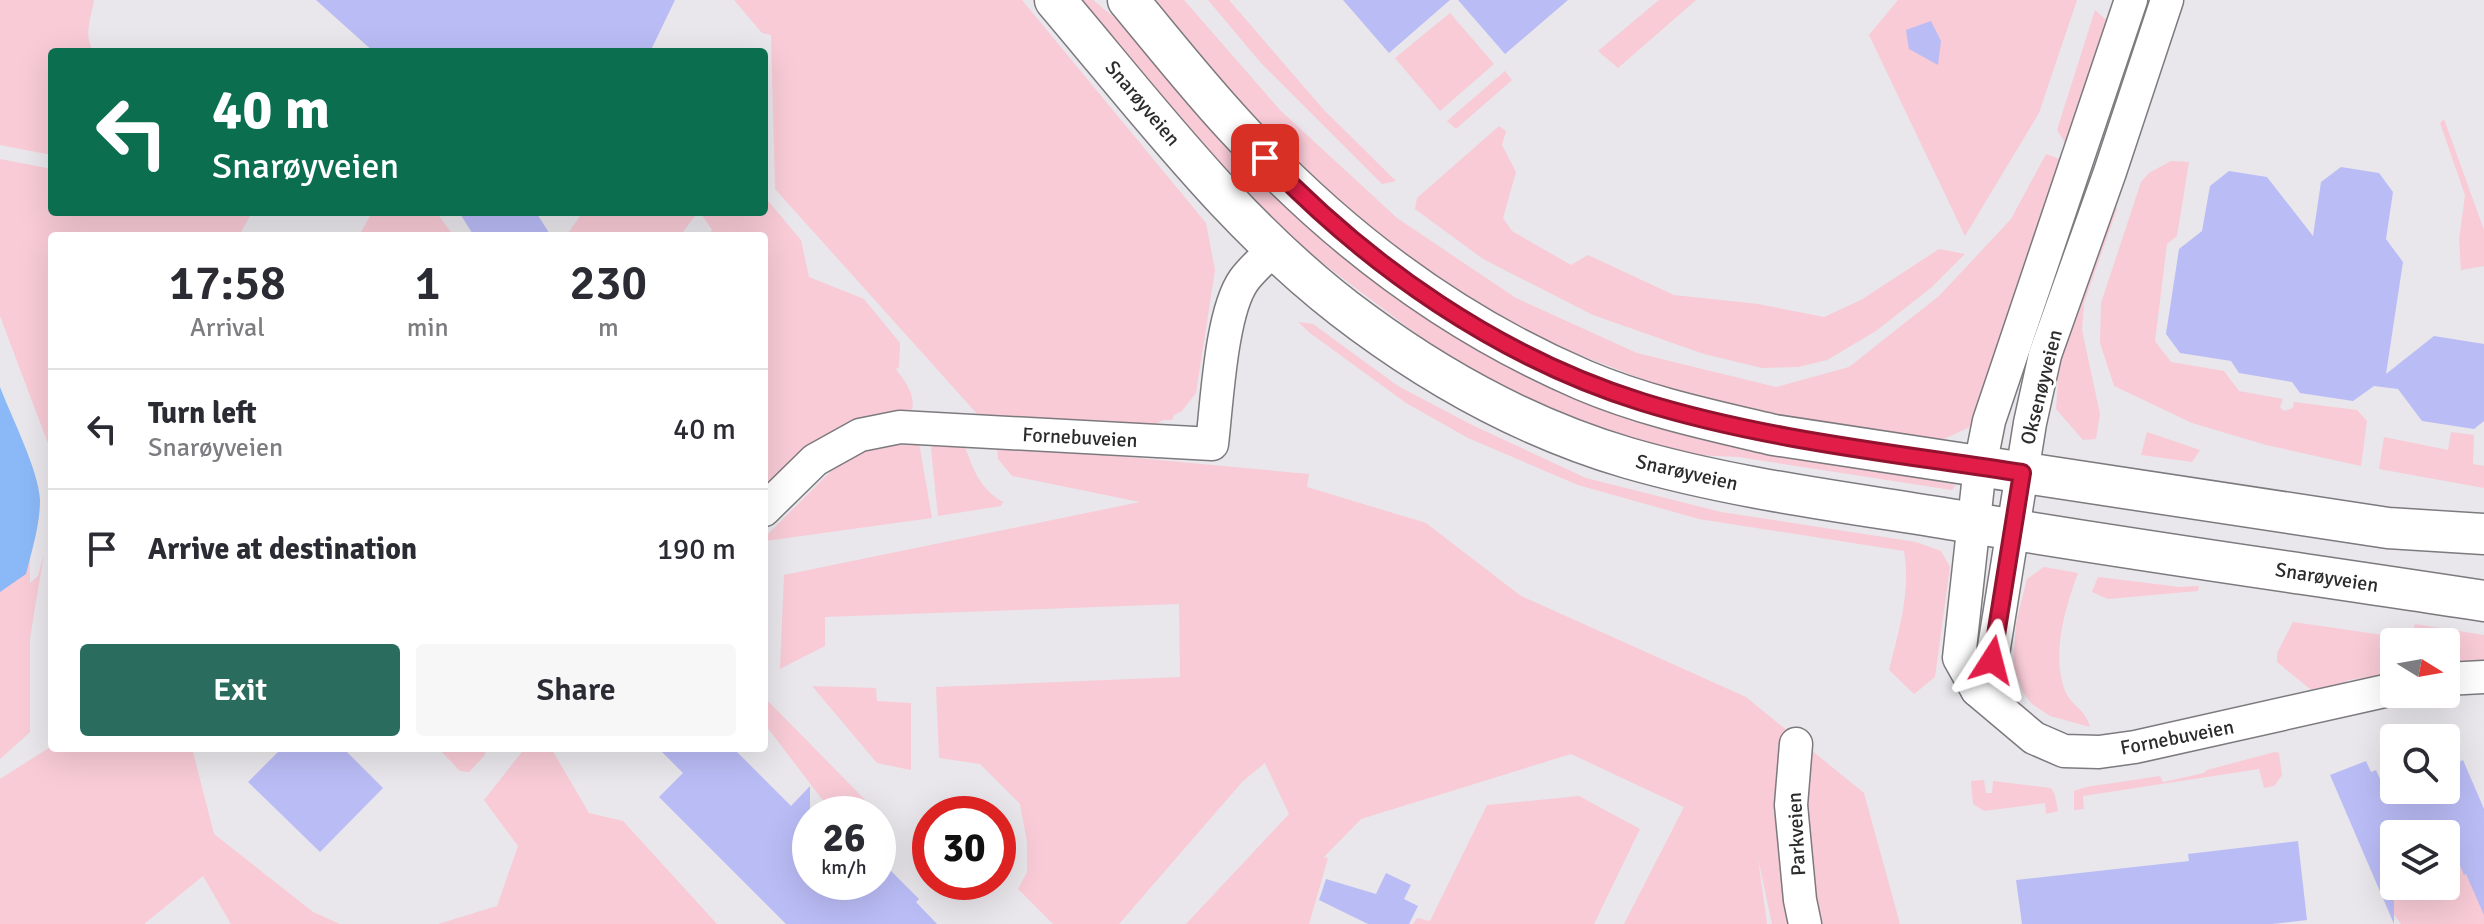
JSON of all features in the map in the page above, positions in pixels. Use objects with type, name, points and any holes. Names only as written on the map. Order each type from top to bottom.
[{"type":"main road","name":"Snarøyveien","points":[[1055,0],[1248,225],[1303,276],[1362,322],[1433,370],[1494,404],[1563,436],[1689,474],[1832,501],[2484,601]]},
{"type":"main road","points":[[1128,0],[1232,124],[1336,227],[1391,271],[1457,315],[1524,353],[1598,386],[1640,401],[1774,435],[2388,528],[2484,534]]},
{"type":"street","name":"Oksenøyveien","points":[[1977,690],[1959,658],[1980,466],[1998,390],[2131,0]]},
{"type":"street","name":"Oksenøyveien","points":[[1977,690],[1992,660],[2022,473],[2045,355],[2167,0]]},
{"type":"street","name":"Fornebuveien","points":[[768,506],[815,460],[860,435],[900,427],[1212,444],[1226,326],[1233,301],[1245,278],[1274,249]]},
{"type":"street","points":[[2460,678],[2484,677]]},
{"type":"street","name":"Fornebuveien","points":[[1977,690],[2034,738],[2064,751],[2099,752],[2150,744],[2380,692]]},
{"type":"street","name":"Parkveien","points":[[1796,744],[1791,805],[1805,924]]},
{"type":"shaded area","points":[[0,0],[94,0],[88,33],[92,48],[48,48],[48,154],[0,145]]},
{"type":"shaded area","points":[[734,0],[1022,0],[1206,223],[1215,270],[1196,393],[1182,411],[1172,420],[1151,426],[979,416],[775,189],[771,35],[762,33]]},
{"type":"shaded area","points":[[1077,0],[1093,0],[1155,51],[1376,281],[1763,448],[1956,485],[1952,490],[1738,457],[1672,454],[1549,412],[1459,366],[1284,234],[1171,113]]},
{"type":"shaded area","points":[[1150,0],[1184,0],[1280,110],[1397,218],[1516,298],[1637,353],[1776,387],[1849,367],[1939,296],[2011,219],[2046,154],[2068,162],[1972,426],[1933,444],[1692,398],[1517,331],[1434,283],[1351,215],[1231,98]]},
{"type":"shaded area","points":[[1208,0],[1229,0],[1324,110],[1396,181],[1382,184],[1260,62]]},
{"type":"shaded area","points":[[1659,0],[1696,0],[1618,68],[1598,51]]},
{"type":"shaded area","points":[[1898,0],[2077,0],[2039,113],[1965,236],[1869,35]]},
{"type":"shaded area","points":[[2095,10],[2112,25],[2069,149],[2057,130]]},
{"type":"shaded area","points":[[1450,13],[1494,64],[1440,111],[1395,58]]},
{"type":"shaded area","points":[[1505,71],[1512,80],[1456,129],[1447,121]]},
{"type":"shaded area","points":[[2444,119],[2484,230],[2484,266],[2461,270],[2459,240],[2465,195],[2440,123]]},
{"type":"shaded area","points":[[1499,126],[1506,131],[1502,145],[1516,172],[1503,218],[1512,231],[1571,265],[1588,255],[1674,295],[1758,304],[1824,317],[1861,300],[1939,249],[1965,254],[1932,287],[1876,331],[1827,360],[1798,367],[1762,368],[1704,354],[1593,315],[1483,259],[1415,209],[1417,198]]},
{"type":"shaded area","points":[[0,159],[48,168],[48,216],[250,216],[241,232],[48,232],[48,443],[0,316]]},
{"type":"shaded area","points":[[2171,161],[2189,162],[2177,236],[2167,244],[2155,341],[2171,362],[2224,371],[2239,391],[2283,399],[2280,407],[2284,411],[2293,408],[2294,402],[2357,410],[2367,421],[2361,466],[2266,445],[2192,423],[2114,386],[2100,343],[2101,303],[2141,182],[2149,173]]},
{"type":"shaded area","points":[[2110,196],[2117,209],[2084,303],[2082,330],[2100,414],[2096,439],[2083,440],[2056,409],[2060,353],[2074,313],[2076,319],[2078,301]]},
{"type":"shaded area","points":[[768,201],[801,240],[809,277],[864,299],[900,343],[899,367],[896,369],[910,390],[913,401],[911,414],[768,494],[768,232],[711,232],[703,216],[768,216]]},
{"type":"shaded area","points":[[370,216],[439,216],[451,232],[361,232]]},
{"type":"shaded area","points":[[580,216],[695,216],[683,232],[569,232]]},
{"type":"shaded area","points":[[1298,322],[1313,324],[1398,386],[1472,425],[1586,478],[1721,512],[1916,542],[1941,551],[1950,567],[1935,677],[1914,694],[1889,670],[1905,596],[1904,551],[1699,519],[1578,485],[1468,438],[1406,403]]},
{"type":"shaded area","points":[[0,424],[29,499],[30,583],[38,576],[44,554],[30,638],[30,732],[0,759]]},
{"type":"shaded area","points":[[2147,432],[2200,450],[2192,462],[2141,455]]},
{"type":"shaded area","points":[[2451,432],[2474,435],[2473,464],[2484,466],[2484,488],[2379,469],[2384,437],[2448,450]]},
{"type":"shaded area","points":[[933,442],[961,443],[979,479],[1003,502],[1001,506],[938,516],[931,449]]},
{"type":"shaded area","points":[[919,443],[932,518],[768,541],[768,534],[831,471],[870,448]]},
{"type":"shaded area","points":[[997,445],[1309,474],[1307,487],[1426,523],[1521,596],[1746,697],[1864,793],[1900,924],[1772,924],[1758,858],[1767,924],[1624,924],[1684,807],[1571,754],[1361,819],[1324,857],[1328,858],[1309,924],[1186,924],[1289,814],[1265,763],[1243,781],[1119,924],[1053,924],[1018,889],[1027,872],[1027,842],[1016,796],[1012,796],[980,764],[939,758],[936,687],[1180,677],[1179,604],[825,617],[825,646],[780,669],[784,575],[1140,502],[1012,476],[998,459]]},
{"type":"shaded area","points":[[2044,567],[2078,573],[2064,616],[2059,662],[2065,691],[2090,727],[2050,716],[2032,704],[2024,694],[2013,667],[2016,623],[2027,579]]},
{"type":"shaded area","points":[[2098,577],[2180,587],[2199,586],[2198,591],[2108,599],[2092,592]]},
{"type":"shaded area","points":[[2293,622],[2380,635],[2380,675],[2349,680],[2316,694],[2277,662],[2277,653]]},
{"type":"shaded area","points":[[2415,624],[2440,628],[2414,628]]},
{"type":"shaded area","points":[[2460,631],[2484,635],[2484,662],[2460,665]]},
{"type":"shaded area","points":[[812,686],[876,688],[877,701],[911,703],[911,770],[877,763]]},
{"type":"shaded area","points":[[768,701],[861,796],[819,796],[768,728]]},
{"type":"shaded area","points":[[48,749],[48,752],[193,752],[214,834],[313,912],[340,924],[231,924],[203,876],[144,924],[0,924],[0,779]]},
{"type":"shaded area","points":[[442,752],[486,752],[469,772],[460,771]]},
{"type":"shaded area","points":[[522,752],[553,752],[589,813],[623,821],[717,924],[438,924],[497,906],[518,846],[484,800]]},
{"type":"shaded area","points":[[2279,753],[2282,775],[2274,786],[2264,788],[2259,769],[2083,796],[2084,809],[2074,810],[2074,791],[2086,787],[2160,776],[2163,782]]},
{"type":"shaded area","points":[[1984,780],[1986,793],[1992,793],[1993,781],[2051,788],[2058,811],[2046,814],[2045,803],[1984,811],[1973,804],[1971,781]]},
{"type":"shaded area","points":[[1579,796],[1640,829],[1594,924],[1413,924],[1417,918],[1430,921],[1487,805]]},
{"type":"shaded area","points":[[2460,865],[2464,874],[2484,880],[2484,924],[2401,924],[2387,900],[2460,900]]},
{"type":"water","points":[[0,387],[30,459],[40,500],[26,574],[0,592]]},
{"type":"building","points":[[316,0],[675,0],[652,48],[370,48]]},
{"type":"building","points":[[1343,0],[1450,0],[1389,53]]},
{"type":"building","points":[[1458,0],[1568,0],[1505,54]]},
{"type":"building","points":[[1931,21],[1941,41],[1938,65],[1909,49],[1906,30]]},
{"type":"building","points":[[2341,167],[2379,173],[2393,192],[2386,239],[2403,262],[2386,374],[2434,336],[2484,344],[2484,421],[2474,429],[2422,421],[2398,389],[2374,386],[2353,401],[2300,393],[2292,382],[2239,373],[2231,361],[2180,353],[2166,334],[2179,249],[2202,231],[2210,186],[2229,171],[2267,177],[2313,236],[2321,182]]},
{"type":"building","points":[[462,216],[538,216],[548,232],[472,232]]},
{"type":"building","points":[[278,752],[347,752],[383,788],[320,852],[248,782]]},
{"type":"building","points":[[662,752],[737,752],[792,805],[792,900],[896,900],[896,876],[912,892],[912,900],[918,900],[916,902],[937,924],[786,924],[659,797],[683,773]]},
{"type":"building","points":[[2463,760],[2484,809],[2484,915],[2460,865],[2460,820],[2380,820],[2380,891],[2330,775],[2366,761],[2371,772],[2376,770],[2380,779],[2380,804],[2460,804],[2460,761]]},
{"type":"building","points":[[810,786],[810,796],[800,796]]},
{"type":"building","points":[[2298,841],[2307,920],[2272,924],[2022,924],[2016,880],[2189,861],[2188,854]]},
{"type":"building","points":[[1386,873],[1411,885],[1404,899],[1418,906],[1409,924],[1368,924],[1319,900],[1326,879],[1376,894]]},
{"type":"building","points":[[2384,900],[2394,900],[2394,924]]},
{"type":"route","points":[[1265,158],[1336,227],[1391,271],[1457,315],[1524,353],[1584,381],[1640,401],[1774,435],[2022,473],[1992,660]]}]
